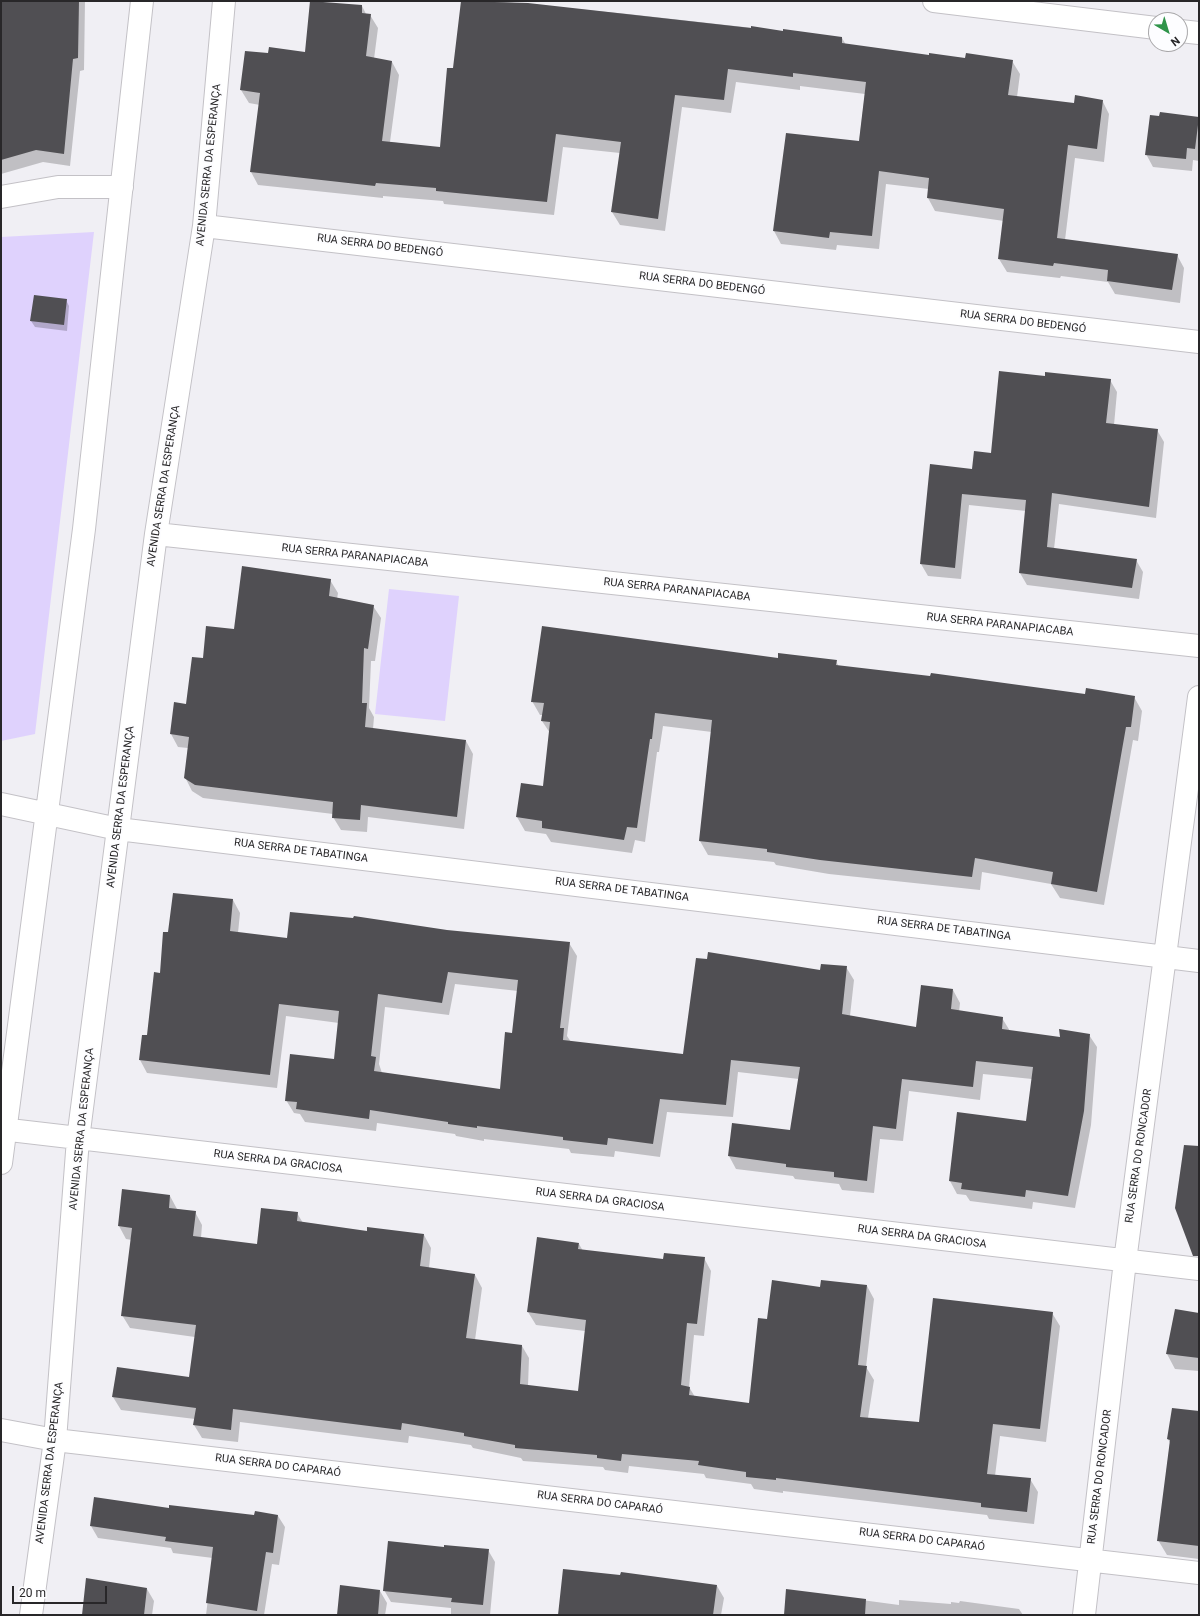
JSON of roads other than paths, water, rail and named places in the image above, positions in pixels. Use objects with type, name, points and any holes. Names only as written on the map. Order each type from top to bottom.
[{"type":"street","points":[[1,1163],[3,1130],[47,813],[84,529],[142,1]]},
{"type":"street","name":"AVENIDA SERRA DA ESPERANÇA","points":[[31,1615],[55,1440],[78,1139],[156,534],[204,226],[224,1]]},
{"type":"street","points":[[934,1],[1148,27]]},
{"type":"street","points":[[1188,32],[1199,33]]},
{"type":"street","points":[[1,197],[58,187],[122,187]]},
{"type":"street","name":"RUA SERRA DO BEDENGÓ","points":[[204,226],[1199,342]]},
{"type":"street","name":"RUA SERRA PARANAPIACABA","points":[[156,534],[1199,646]]},
{"type":"street","name":"RUA SERRA DO RONCADOR","points":[[1084,1615],[1125,1261],[1199,697]]},
{"type":"street","name":"RUA SERRA DE TABATINGA","points":[[1,804],[118,829],[1199,961]]},
{"type":"street","name":"RUA SERRA DA GRACIOSA","points":[[3,1130],[1199,1269]]},
{"type":"street","name":"RUA SERRA DO CAPARAÓ","points":[[1,1430],[55,1440],[1090,1559],[1199,1573]]}]
